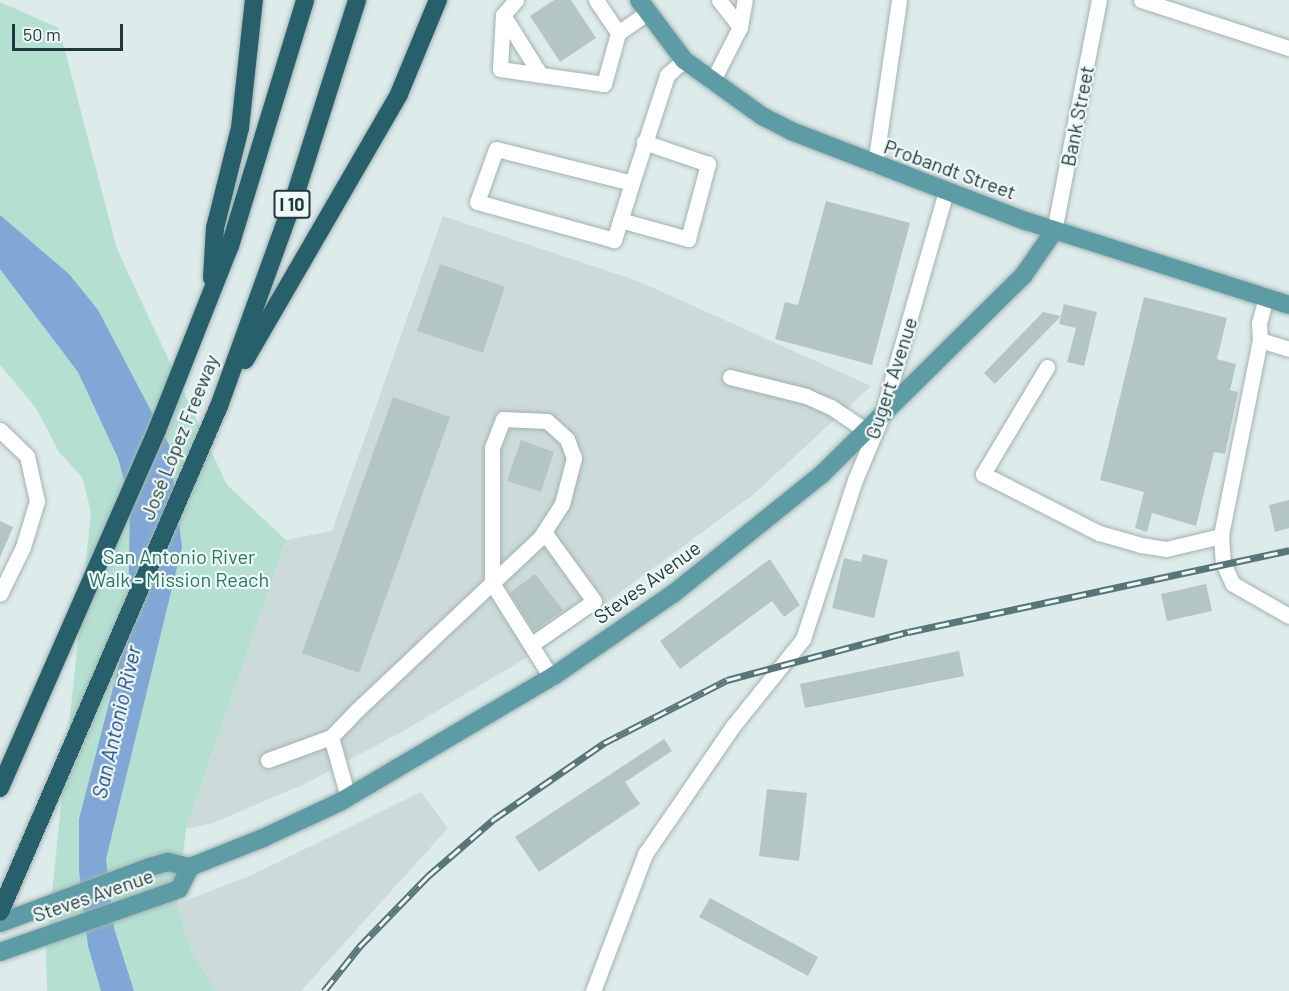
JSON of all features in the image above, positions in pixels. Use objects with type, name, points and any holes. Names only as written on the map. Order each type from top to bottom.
[{"type":"highway","points":[[211,294],[215,228],[240,128],[254,0]]},
{"type":"highway","name":"José López Freeway","points":[[0,788],[211,294],[270,124],[305,0]]},
{"type":"highway","name":"José López Freeway","points":[[0,912],[219,406],[294,199],[357,0]]},
{"type":"highway","points":[[219,406],[399,94],[438,0]]},
{"type":"main road","name":"Probandt Street","points":[[644,6],[684,60],[762,116],[875,165],[1054,231],[1289,305]]},
{"type":"main road","name":"Steves Avenue","points":[[0,923],[150,867],[168,862],[190,867],[348,797],[551,677],[674,593],[760,526],[868,432],[1023,276],[1054,231]]},
{"type":"main road","name":"Steves Avenue","points":[[0,952],[179,889],[190,867]]},
{"type":"street","points":[[516,0],[503,15],[500,69],[604,84],[618,33],[644,6]]},
{"type":"street","points":[[596,0],[618,33]]},
{"type":"street","points":[[719,0],[740,27]]},
{"type":"street","points":[[712,82],[740,27],[745,0]]},
{"type":"street","points":[[875,165],[899,0]]},
{"type":"street","name":"Bank Street","points":[[1054,231],[1099,0]]},
{"type":"street","points":[[1141,0],[1289,48]]},
{"type":"street","points":[[503,15],[540,74]]},
{"type":"street","points":[[632,183],[496,148],[477,201],[614,240],[632,183],[644,142],[666,75],[684,60]]},
{"type":"street","points":[[620,220],[688,239],[708,164],[644,142]]},
{"type":"street","name":"Gugert Avenue","points":[[592,991],[645,854],[733,726],[802,639],[855,480],[881,418],[946,191]]},
{"type":"street","points":[[1266,297],[1259,323],[1260,340],[1221,536],[1223,564],[1233,584],[1289,616]]},
{"type":"street","points":[[1260,340],[1289,349]]},
{"type":"street","points":[[1047,367],[983,474],[1100,533],[1141,545],[1166,549],[1221,536]]},
{"type":"street","points":[[730,377],[806,396],[831,407],[868,432]]},
{"type":"street","points":[[268,760],[331,737],[492,583],[544,532],[562,504],[574,458],[567,440],[546,421],[503,419],[492,447],[492,583],[551,677]]},
{"type":"street","points":[[0,430],[27,456],[37,501],[23,547],[0,594]]},
{"type":"street","points":[[532,644],[594,601],[544,532]]},
{"type":"street","points":[[331,737],[348,797]]},
{"type":"shaded area","points":[[443,216],[638,281],[871,386],[754,494],[553,642],[407,729],[305,784],[213,823],[186,829],[286,540],[332,531]]},
{"type":"shaded area","points":[[421,792],[448,828],[301,991],[216,991],[190,948],[177,904],[252,875]]},
{"type":"green space","name":"San Antonio River Walk - Mission Reach","points":[[0,2],[59,28],[117,249],[227,485],[286,540],[186,829],[177,904],[190,948],[216,991],[47,991],[46,952],[91,512],[82,477],[59,452],[36,408],[0,365]]},
{"type":"water","name":"San Antonio River","points":[[0,215],[69,274],[98,310],[169,445],[182,547],[106,859],[114,928],[134,991],[101,991],[88,946],[79,870],[79,819],[128,630],[130,502],[118,458],[78,372],[0,269]]},
{"type":"building","points":[[554,0],[571,0],[596,38],[560,62],[530,16]]},
{"type":"building","points":[[826,201],[910,223],[872,365],[775,339],[785,302],[798,305]]},
{"type":"building","points":[[440,264],[505,287],[483,353],[417,331]]},
{"type":"building","points":[[1144,297],[1227,318],[1217,359],[1236,364],[1230,390],[1238,392],[1225,454],[1214,452],[1196,526],[1152,513],[1147,532],[1135,528],[1144,492],[1100,480]]},
{"type":"building","points":[[1064,304],[1097,312],[1084,366],[1067,362],[1076,328],[1059,324]]},
{"type":"building","points":[[1043,312],[1061,316],[995,384],[984,373]]},
{"type":"building","points":[[393,397],[450,417],[359,673],[302,653]]},
{"type":"building","points":[[521,440],[554,452],[541,492],[507,481]]},
{"type":"building","points":[[1289,500],[1289,528],[1275,532],[1269,505]]},
{"type":"building","points":[[0,521],[13,527],[0,558]]},
{"type":"building","points":[[863,554],[888,560],[874,618],[832,608],[844,558],[861,562]]},
{"type":"building","points":[[770,559],[800,605],[784,617],[772,601],[680,669],[660,641]]},
{"type":"building","points":[[535,574],[563,610],[534,631],[510,593]]},
{"type":"building","points":[[1206,584],[1212,611],[1167,621],[1161,594]]},
{"type":"building","points":[[959,651],[964,676],[805,708],[800,684]]},
{"type":"building","points":[[664,739],[672,751],[625,782],[640,804],[539,872],[515,837]]},
{"type":"building","points":[[767,789],[807,793],[799,861],[759,856]]},
{"type":"building","points":[[710,898],[818,957],[808,976],[699,917]]},
{"type":"railway","points":[[324,991],[360,946],[428,876],[494,819],[604,743],[727,680],[908,632],[1289,550]]}]
